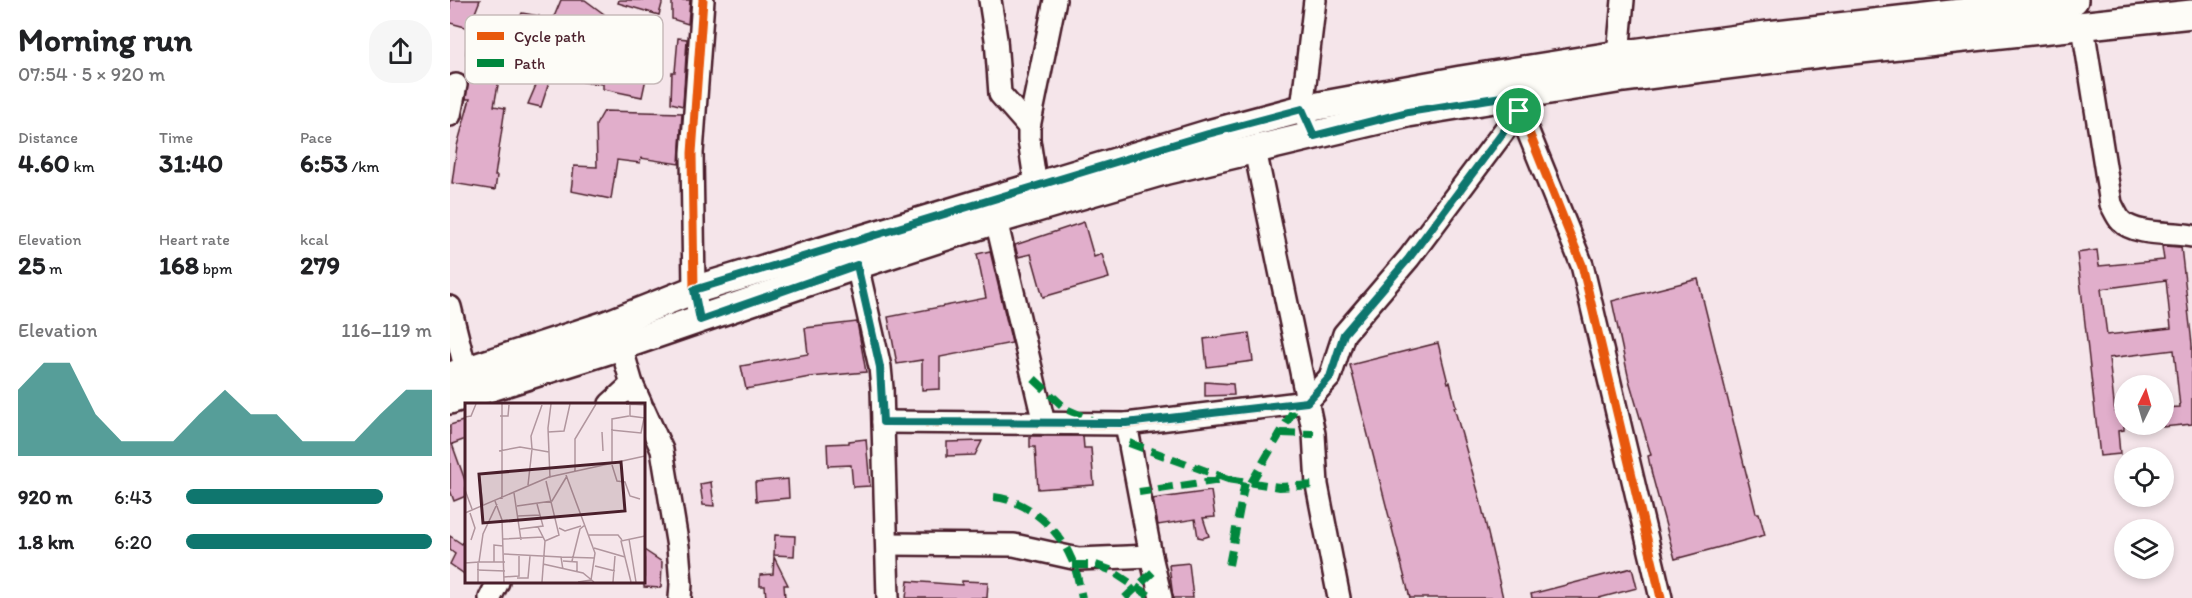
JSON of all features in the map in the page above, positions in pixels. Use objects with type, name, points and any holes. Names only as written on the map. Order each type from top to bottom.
[{"type":"main road","points":[[458,374],[606,326],[694,290],[1208,134],[1302,109],[1461,80],[1618,55],[1767,35],[2074,0]]},
{"type":"main road","points":[[450,400],[700,320],[857,265],[996,220],[1167,170],[1408,112],[1517,103],[1623,78],[1823,53],[2192,14]]},
{"type":"street","points":[[700,320],[694,290],[692,153],[703,0]]},
{"type":"street","points":[[990,0],[996,39],[1000,94],[1029,127]]},
{"type":"street","points":[[1036,186],[1029,127],[1055,0]]},
{"type":"street","points":[[1314,136],[1302,109],[1315,0]]},
{"type":"street","points":[[1618,55],[1623,0]]},
{"type":"street","points":[[2083,27],[2111,204],[2122,222],[2145,232],[2178,233],[2192,236]]},
{"type":"street","points":[[450,115],[456,85]]},
{"type":"street","points":[[883,422],[1126,423],[1307,402],[1330,377],[1344,334],[1409,258],[1517,103]]},
{"type":"street","points":[[1517,103],[1582,265],[1661,598]]},
{"type":"street","points":[[1255,150],[1314,434],[1317,485],[1339,598]]},
{"type":"street","points":[[996,220],[1044,423]]},
{"type":"street","points":[[857,265],[880,367],[888,598]]},
{"type":"street","points":[[450,307],[458,374]]},
{"type":"street","points":[[621,346],[640,403]]},
{"type":"street","points":[[612,403],[632,384]]},
{"type":"street","points":[[645,412],[662,450],[678,547],[681,598]]},
{"type":"street","points":[[1126,423],[1161,598]]},
{"type":"street","points":[[887,544],[1014,545],[1078,559],[1151,555]]},
{"type":"street","points":[[490,598],[498,583]]},
{"type":"building","points":[[450,0],[480,0],[474,15],[465,15],[465,27],[450,23]]},
{"type":"building","points":[[561,0],[585,0],[604,14],[604,15],[555,15]]},
{"type":"building","points":[[619,0],[663,0],[659,15],[618,3]]},
{"type":"building","points":[[672,0],[690,0],[688,24],[672,19]]},
{"type":"building","points":[[678,38],[687,39],[683,106],[671,103],[672,72],[675,72]]},
{"type":"building","points":[[468,84],[498,84],[494,106],[505,108],[495,190],[452,183],[457,146],[470,99],[466,99]]},
{"type":"building","points":[[537,84],[549,84],[541,107],[528,104]]},
{"type":"building","points":[[603,84],[645,84],[642,97],[603,89]]},
{"type":"building","points":[[604,111],[682,113],[679,164],[641,158],[640,163],[617,160],[611,199],[571,191],[574,166],[597,167],[596,125]]},
{"type":"building","points":[[1084,222],[1094,257],[1102,254],[1109,278],[1043,297],[1031,254],[1018,257],[1015,245]]},
{"type":"building","points":[[2162,246],[2181,247],[2192,344],[2192,424],[2174,426],[2174,407],[2180,407],[2174,350],[2109,358],[2114,403],[2114,435],[2118,435],[2119,447],[2114,447],[2114,455],[2100,456],[2077,253],[2097,250],[2099,266],[2164,260]],"holes":[[[2166,280],[2171,328],[2107,335],[2101,289]]]},
{"type":"building","points":[[990,251],[1012,343],[940,357],[940,389],[922,390],[922,360],[897,364],[888,317],[986,298],[977,254]]},
{"type":"building","points":[[1698,279],[1756,513],[1759,513],[1765,535],[1675,559],[1652,475],[1648,456],[1651,455],[1629,380],[1612,301]]},
{"type":"building","points":[[857,322],[866,372],[810,377],[746,389],[741,366],[808,354],[805,328]]},
{"type":"building","points":[[1249,333],[1253,361],[1207,367],[1204,339]]},
{"type":"building","points":[[1438,343],[1479,495],[1503,598],[1410,598],[1350,365]]},
{"type":"building","points":[[1205,382],[1233,384],[1234,395],[1205,396]]},
{"type":"building","points":[[465,420],[465,439],[452,444],[465,480],[465,496],[454,501],[450,490],[450,425]]},
{"type":"building","points":[[1030,436],[1083,436],[1084,448],[1091,448],[1094,485],[1038,489],[1035,447],[1030,447]]},
{"type":"building","points":[[866,439],[870,486],[853,487],[851,465],[828,466],[827,444],[849,443],[849,441]]},
{"type":"building","points":[[982,441],[975,455],[947,456],[947,442]]},
{"type":"building","points":[[788,479],[789,498],[756,501],[755,482]]},
{"type":"building","points":[[711,482],[714,506],[703,505],[700,484]]},
{"type":"building","points":[[1211,491],[1215,517],[1203,518],[1209,536],[1198,537],[1195,519],[1158,525],[1153,499]]},
{"type":"building","points":[[775,535],[795,536],[794,556],[774,555]]},
{"type":"building","points":[[450,536],[462,544],[465,539],[465,574],[450,564],[455,554],[450,550]]},
{"type":"building","points":[[645,551],[662,562],[661,588],[644,587]]},
{"type":"building","points":[[774,557],[788,585],[784,585],[785,598],[766,598],[765,586],[760,586],[760,575],[773,574]]},
{"type":"building","points":[[1189,563],[1193,598],[1173,598],[1169,565]]},
{"type":"building","points":[[1632,568],[1637,588],[1599,598],[1532,598],[1531,594]]},
{"type":"building","points":[[908,581],[962,585],[962,581],[988,582],[987,598],[906,598]]},
{"type":"marked path","points":[[1034,379],[1066,409],[1091,420]]},
{"type":"marked path","points":[[1251,483],[1298,403]]},
{"type":"marked path","points":[[1281,433],[1314,434]]},
{"type":"marked path","points":[[1129,443],[1228,479],[1139,492]]},
{"type":"marked path","points":[[1228,479],[1279,487],[1317,485]]},
{"type":"marked path","points":[[1229,565],[1245,482]]},
{"type":"marked path","points":[[994,497],[1018,503],[1029,509],[1058,536],[1071,558],[1082,598]]},
{"type":"marked path","points":[[1073,565],[1096,565],[1110,570],[1153,598]]},
{"type":"marked path","points":[[1125,598],[1154,571]]},
{"type":"cycle path","points":[[700,320],[694,290],[692,153],[703,0]]},
{"type":"cycle path","points":[[1514,95],[1582,265],[1661,598]]},
{"type":"cycle path","points":[[883,422],[1126,424],[1307,402],[1330,377],[1344,334],[1409,258],[1519,111]]},
{"type":"route","points":[[1514,95],[1519,111],[1409,258],[1344,334],[1330,377],[1307,402],[1126,423],[883,422],[880,367],[857,265],[700,320],[694,290],[1208,134],[1302,109],[1314,136],[1408,112],[1514,95]]}]
